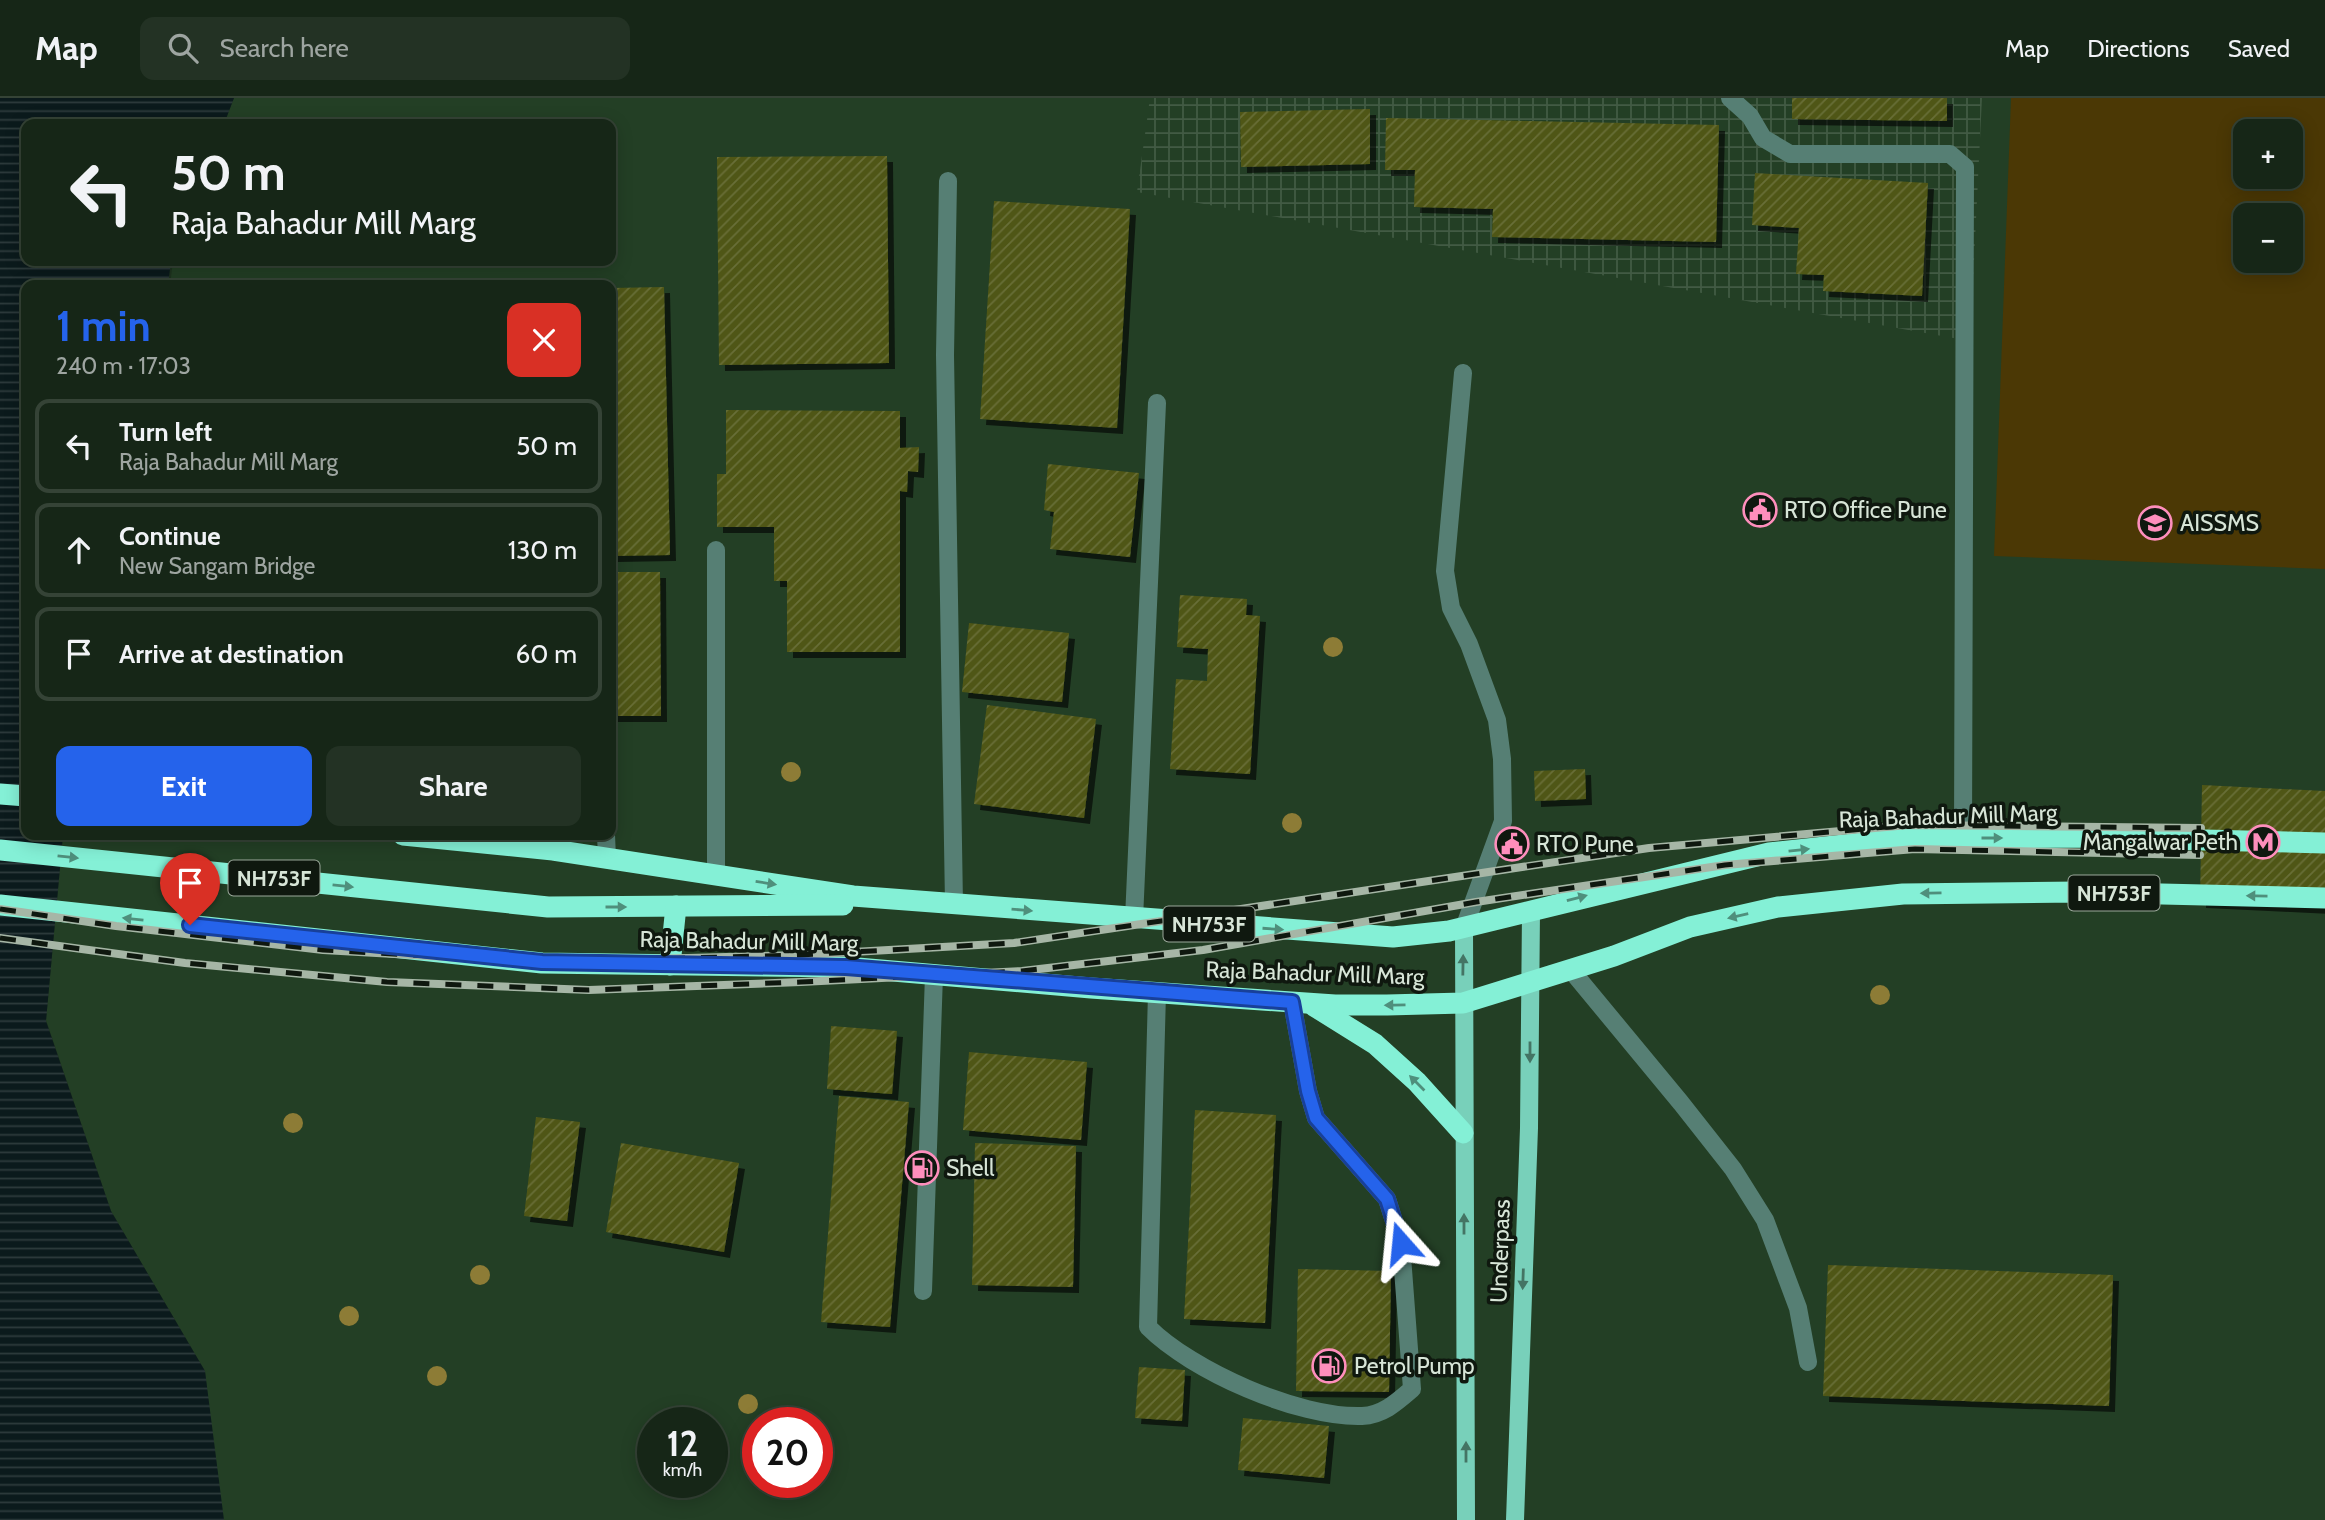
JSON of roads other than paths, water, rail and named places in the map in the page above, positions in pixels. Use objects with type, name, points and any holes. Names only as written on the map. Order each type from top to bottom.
[{"type":"highway","points":[[0,794],[21,796]]},
{"type":"highway","name":"Raja Bahadur Mill Marg","points":[[452,840],[553,850],[853,896],[1393,937],[1464,928],[1769,853],[1900,839],[2078,837],[2325,843]]},
{"type":"highway","name":"Raja Bahadur Mill Marg","points":[[0,849],[548,907],[954,904]]},
{"type":"highway","name":"Raja Bahadur Mill Marg","points":[[0,905],[542,962],[846,967],[1301,1002],[1463,1003],[1572,970],[1690,927],[1766,909],[1903,894],[2078,892],[2325,898]]},
{"type":"highway","points":[[670,965],[676,906]]},
{"type":"highway","points":[[1301,1002],[1375,1044],[1417,1082],[1463,1133]]},
{"type":"main road","name":"Underpass","points":[[1515,1520],[1528,1141],[1531,911]]},
{"type":"main road","name":"Underpass","points":[[1464,928],[1466,1520]]},
{"type":"street","points":[[1730,98],[1750,116],[1763,138],[1790,154],[1950,154],[1965,167],[1963,838]]},
{"type":"street","points":[[948,181],[945,355],[954,904]]},
{"type":"street","points":[[1463,373],[1446,571],[1451,608],[1469,644],[1497,720],[1502,759],[1503,809],[1503,821],[1464,928]]},
{"type":"street","points":[[1134,919],[1157,403]]},
{"type":"street","points":[[716,550],[716,875]]},
{"type":"street","points":[[606,840],[607,858]]},
{"type":"street","points":[[1572,970],[1699,1125],[1765,1220],[1798,1308],[1808,1362]]},
{"type":"street","points":[[923,1291],[934,975]]},
{"type":"street","points":[[1157,993],[1148,1326],[1167,1345],[1250,1390],[1304,1408],[1362,1416],[1392,1408],[1412,1389],[1401,1243],[1387,1199],[1316,1118],[1308,1091],[1301,1002]]},
{"type":"railway","points":[[0,909],[116,926],[323,950],[535,962],[799,955],[1014,943],[1649,848],[1909,825],[2201,828]]},
{"type":"railway","points":[[0,938],[185,963],[387,982],[589,990],[1022,971],[1203,950],[1476,902],[1725,865],[1915,849],[2200,855]]},
{"type":"place","name":"RTO Office Pune","points":[[1760,510]]},
{"type":"place","name":"AISSMS","points":[[2155,523]]},
{"type":"place","name":"Mangalwar Peth","points":[[2263,842]]},
{"type":"place","name":"RTO Pune","points":[[1512,844]]},
{"type":"place","name":"Shell","points":[[922,1168]]},
{"type":"place","name":"Petrol Pump","points":[[1329,1366]]}]
